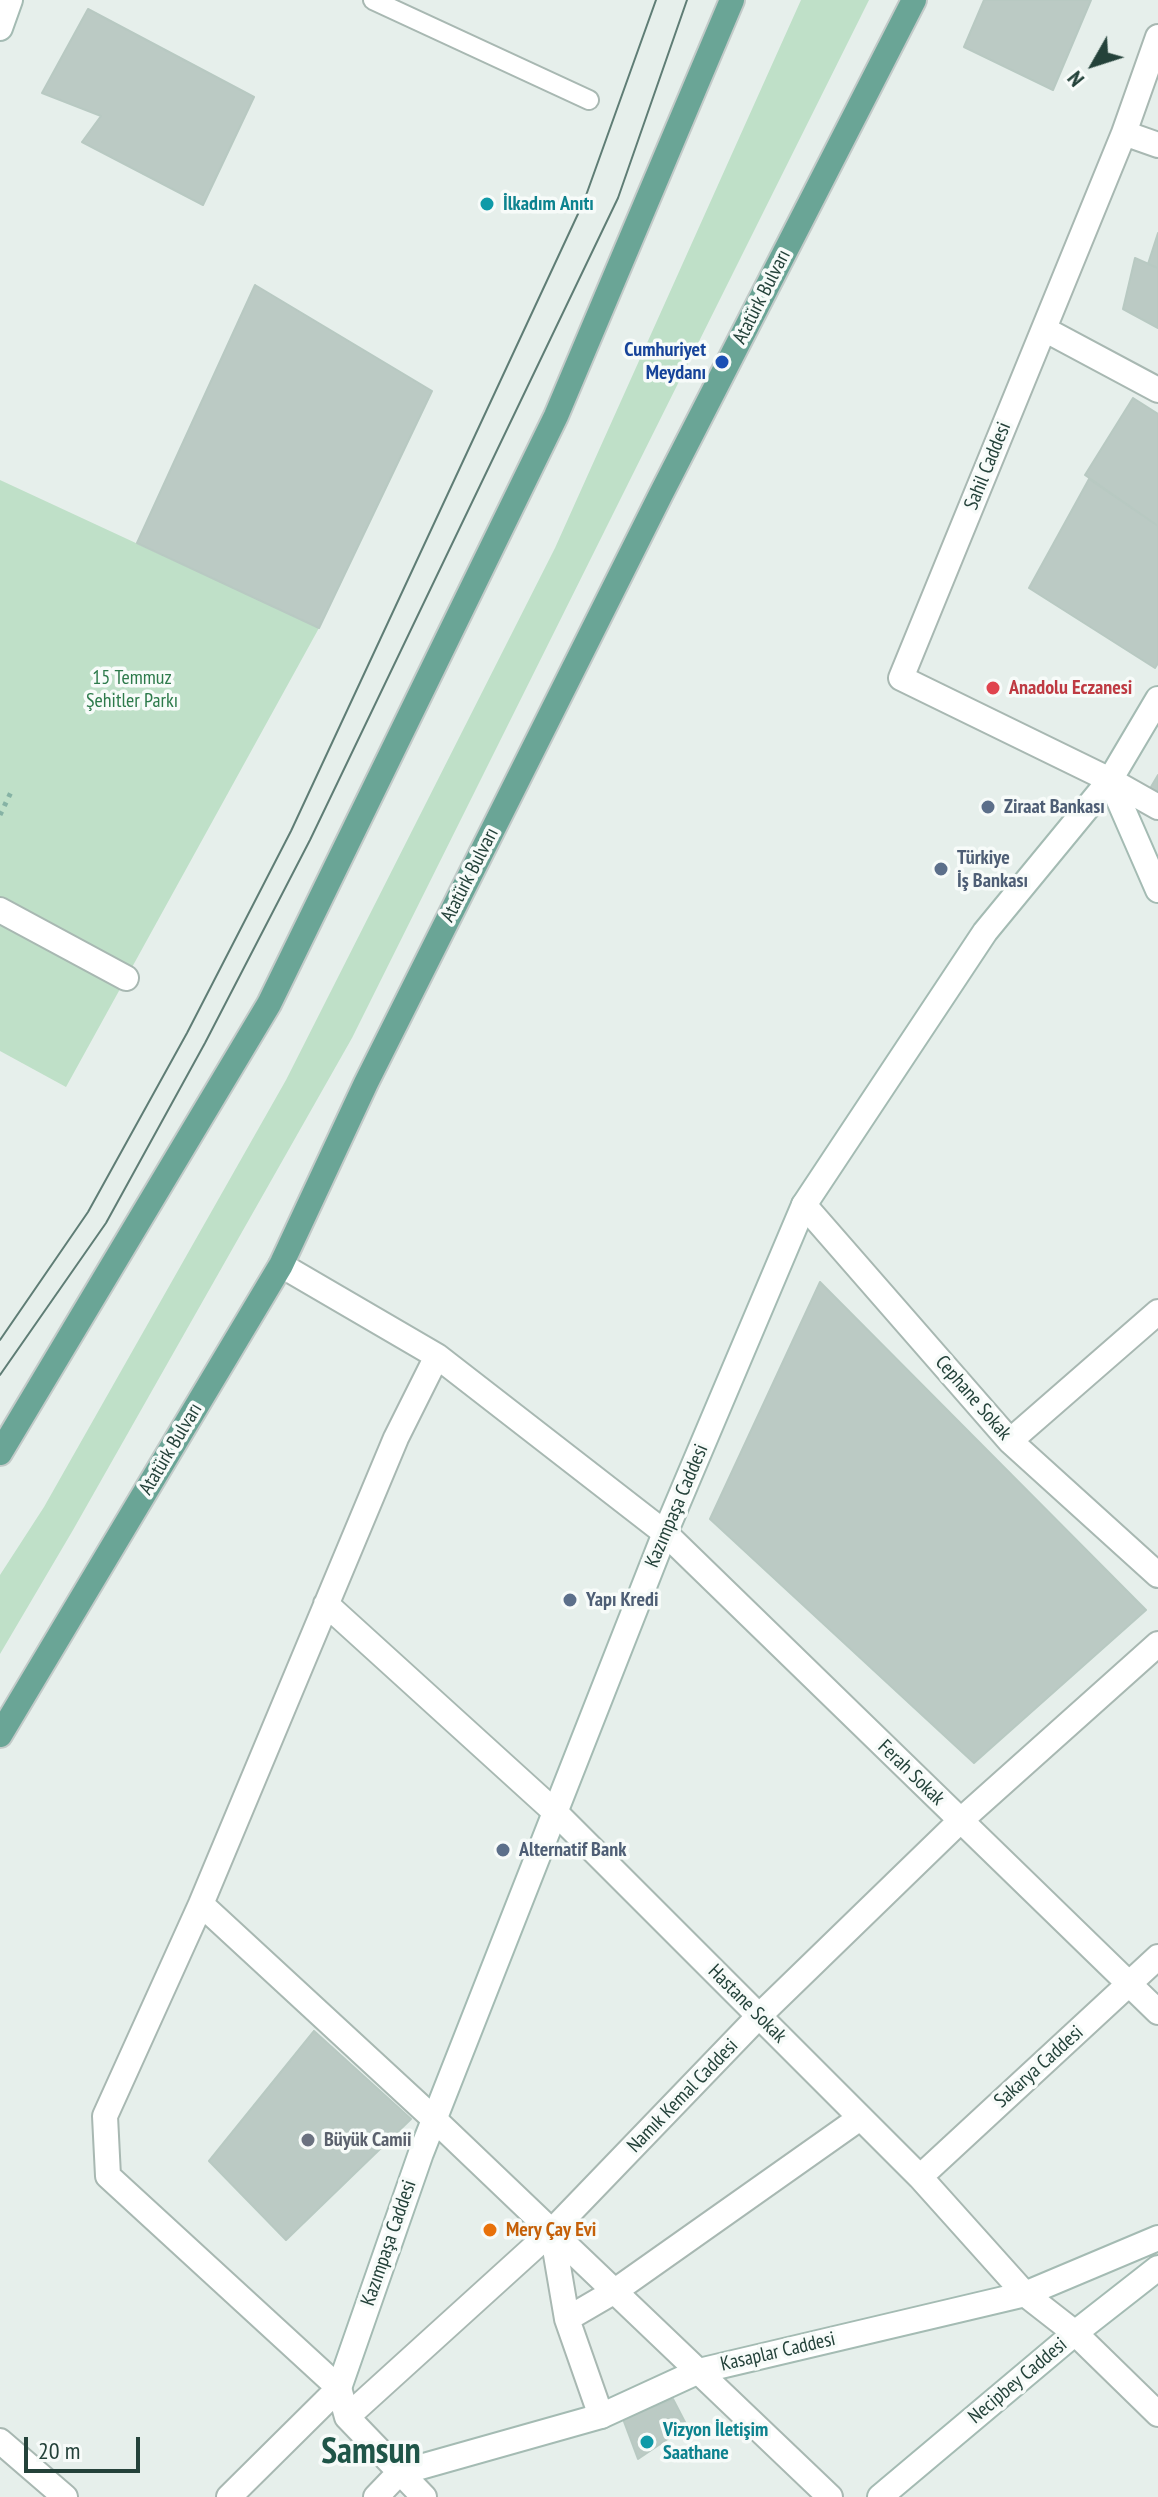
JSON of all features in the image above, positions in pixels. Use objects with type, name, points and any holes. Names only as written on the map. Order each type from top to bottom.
[{"type":"main road","points":[[0,1453],[269,1004],[556,416],[732,0]]},
{"type":"main road","name":"Atatürk Bulvarı","points":[[0,1735],[281,1265],[380,1055],[661,494],[914,0]]},
{"type":"street","points":[[0,28],[10,0]]},
{"type":"street","name":"Sahil Caddesi","points":[[1110,780],[901,678],[1124,133],[1158,37]]},
{"type":"street","points":[[1124,133],[1158,145]]},
{"type":"street","points":[[1044,329],[1158,390]]},
{"type":"street","name":"Kazımpaşa Caddesi","points":[[339,2388],[434,2119],[665,1533],[804,1205],[985,932],[1110,780],[1158,699]]},
{"type":"street","points":[[1110,780],[1158,807]]},
{"type":"street","points":[[1110,780],[1158,890]]},
{"type":"street","points":[[0,910],[126,978]]},
{"type":"street","name":"Cephane Sokak","points":[[804,1205],[1010,1441],[1158,1575]]},
{"type":"street","name":"Ferah Sokak","points":[[281,1265],[437,1356],[665,1533],[1158,2012]]},
{"type":"street","points":[[1010,1441],[1158,1312]]},
{"type":"street","points":[[424,2497],[347,2417],[339,2388],[108,2176],[105,2116],[201,1904],[396,1438],[437,1356]]},
{"type":"street","name":"Hastane Sokak","points":[[326,1604],[555,1812],[920,2177],[1025,2294],[1075,2333],[1158,2414]]},
{"type":"street","name":"Namık Kemal Caddesi","points":[[347,2417],[552,2231],[759,2016],[960,1821],[1158,1644]]},
{"type":"street","points":[[201,1904],[434,2119],[830,2497]]},
{"type":"street","name":"Sakarya Caddesi","points":[[920,2177],[1158,1957]]},
{"type":"street","points":[[567,2319],[615,2291],[860,2118]]},
{"type":"street","points":[[552,2231],[567,2319],[601,2416]]},
{"type":"street","name":"Kasaplar Caddesi","points":[[399,2473],[601,2416],[699,2371],[1025,2294],[1158,2238]]},
{"type":"street","name":"Necipbey Caddesi","points":[[880,2497],[1075,2333],[1158,2268]]},
{"type":"street","points":[[229,2497],[339,2388]]},
{"type":"street","points":[[0,2441],[65,2497]]},
{"type":"street","points":[[376,2497],[399,2473]]},
{"type":"lane","points":[[373,0],[589,100]]},
{"type":"path","points":[[0,815],[12,790]]},
{"type":"green space","points":[[801,0],[869,0],[352,1038],[0,1654],[0,1575],[44,1507],[286,1080],[555,548]]},
{"type":"green space","name":"15 Temmuz Şehitler Parkı","points":[[0,480],[319,628],[66,1087],[0,1051]]},
{"type":"building","points":[[984,0],[1091,0],[1053,90],[964,47]]},
{"type":"building","points":[[88,9],[254,97],[203,205],[82,142],[101,116],[42,93]]},
{"type":"building","points":[[1158,233],[1158,268],[1148,264]]},
{"type":"building","points":[[1135,258],[1158,268],[1158,328],[1123,309]]},
{"type":"building","points":[[255,285],[432,391],[319,628],[137,543]]},
{"type":"building","points":[[1133,398],[1158,414],[1158,526],[1085,475]]},
{"type":"building","points":[[1089,479],[1158,526],[1158,663],[1155,668],[1029,588]]},
{"type":"building","points":[[1158,775],[1158,798],[1148,792]]},
{"type":"building","points":[[820,1282],[1146,1610],[974,1763],[710,1519]]},
{"type":"building","name":"Büyük Camii","points":[[314,2031],[411,2119],[286,2240],[209,2161]]},
{"type":"building","name":"Vizyon İletişim Saathane","points":[[673,2399],[687,2426],[638,2459],[623,2419]]},
{"type":"tram line","points":[[0,1340],[88,1212],[187,1033],[291,831],[584,201],[656,0]]},
{"type":"tram line","points":[[0,1375],[106,1223],[205,1043],[310,840],[618,198],[687,0]]},
{"type":"place","name":"İlkadım Anıtı","points":[[487,204]]},
{"type":"place","name":"Cumhuriyet Meydanı","points":[[722,362]]},
{"type":"place","name":"Anadolu Eczanesi","points":[[993,688]]},
{"type":"place","name":"Ziraat Bankası","points":[[988,807]]},
{"type":"place","name":"Türkiye İş Bankası","points":[[941,869]]},
{"type":"place","name":"Yapı Kredi","points":[[570,1600]]},
{"type":"place","name":"Alternatif Bank","points":[[503,1850]]},
{"type":"place","name":"Büyük Camii","points":[[308,2140]]},
{"type":"place","name":"Mery Çay Evi","points":[[490,2230]]},
{"type":"place","name":"Vizyon İletişim Saathane","points":[[647,2442]]},
{"type":"district","name":"Samsun","points":[[371,2453]]}]
